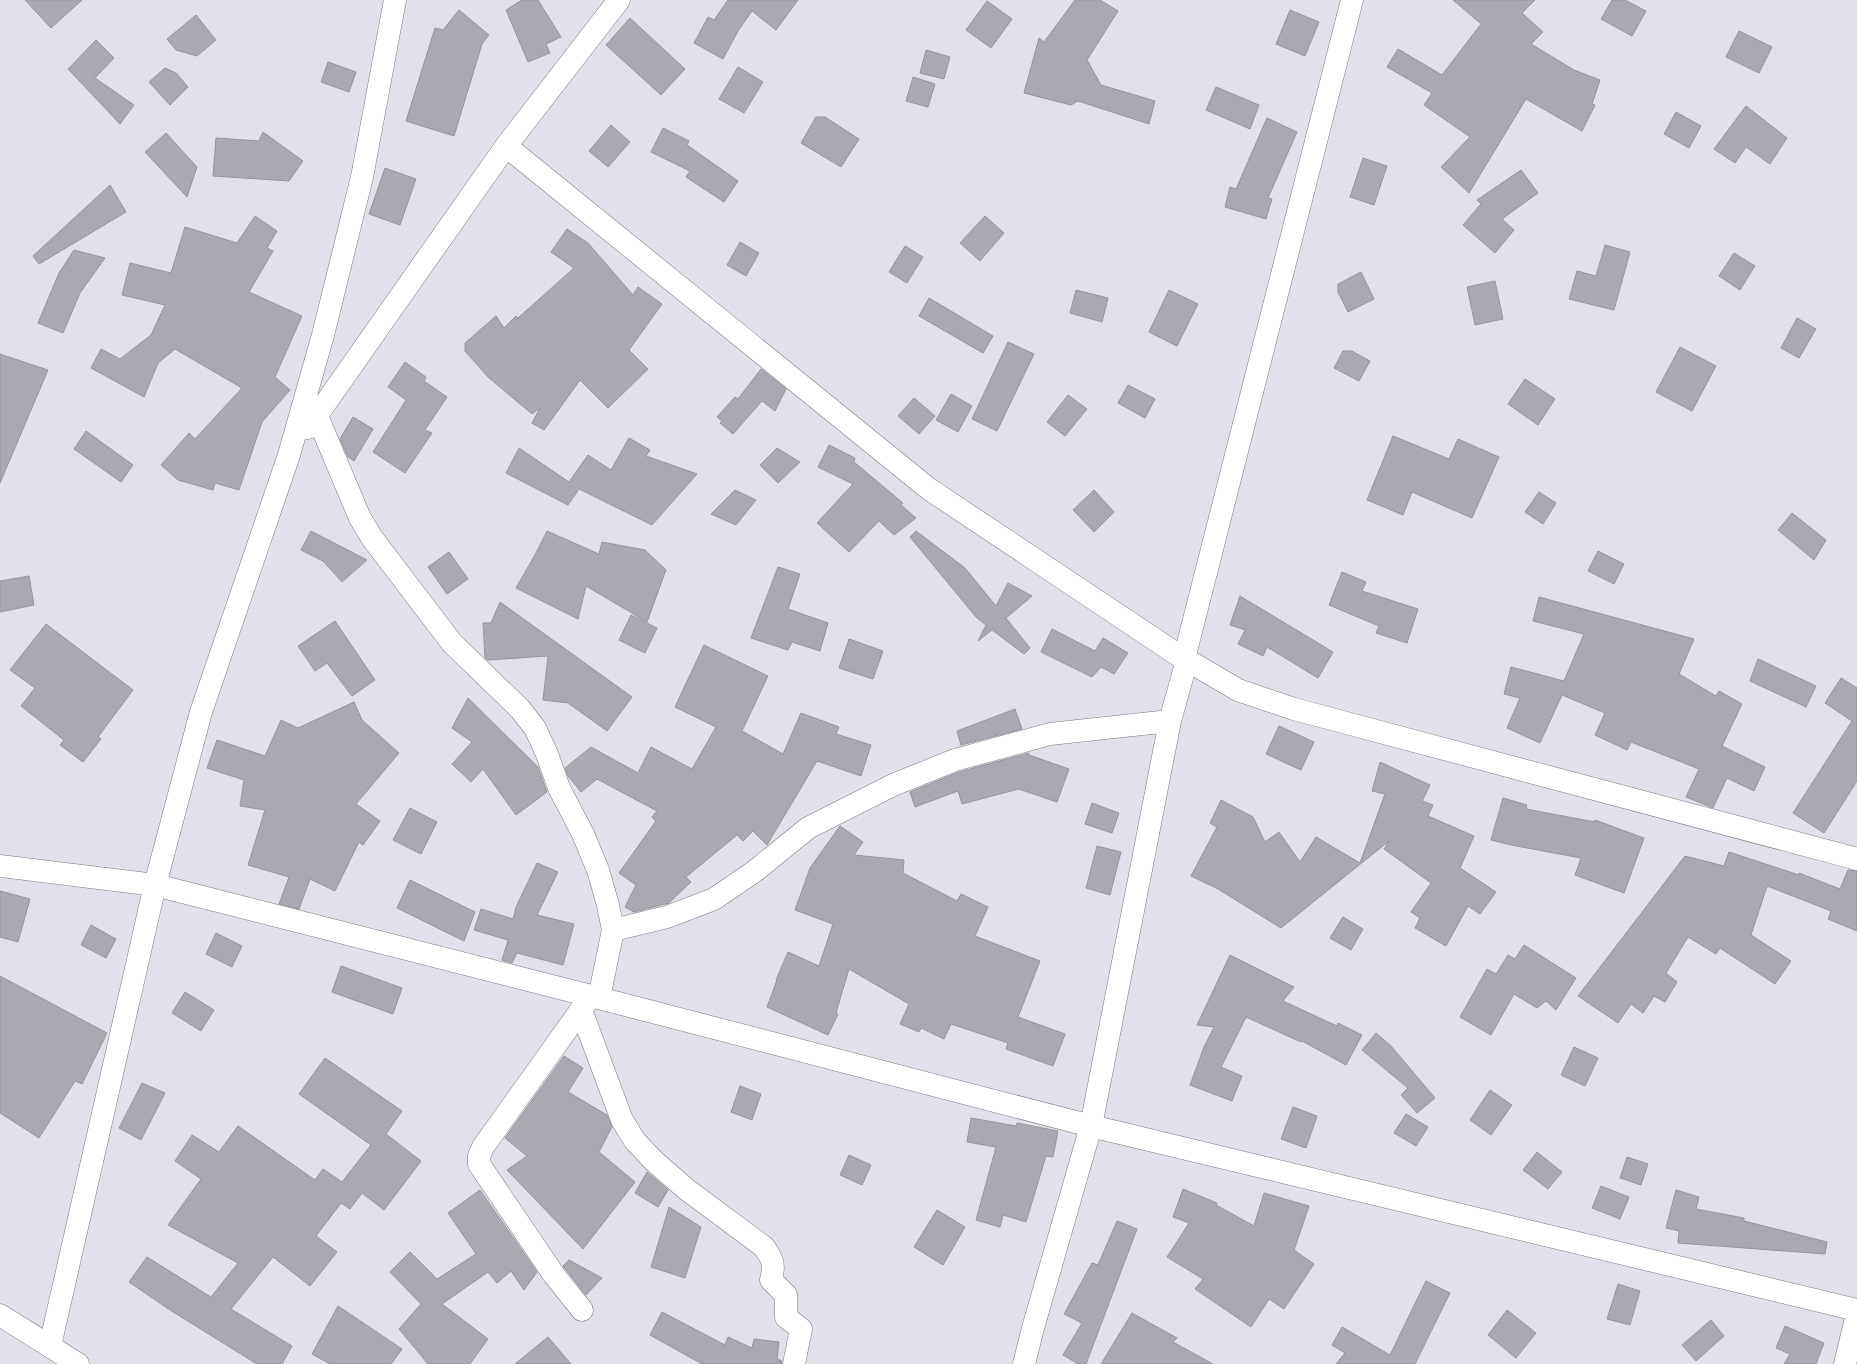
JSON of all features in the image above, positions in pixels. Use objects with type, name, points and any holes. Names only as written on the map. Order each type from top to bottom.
[{"type":"street","points":[[50,1346],[155,885],[201,712],[289,456],[362,177],[395,0]]},
{"type":"street","points":[[289,456],[506,146],[619,0]]},
{"type":"street","points":[[1024,1364],[1032,1328],[1091,1126],[1170,722],[1352,0]]},
{"type":"street","points":[[506,146],[929,489],[1185,659],[1238,690],[1294,709],[1857,859]]},
{"type":"street","points":[[317,416],[360,518],[372,538],[452,643],[515,704],[535,728],[547,754],[559,788],[583,834],[598,870],[608,905],[613,930],[591,1002],[483,1147],[479,1156],[480,1164],[549,1269],[582,1310]]},
{"type":"street","points":[[613,930],[667,917],[714,899],[756,871],[808,828],[893,785],[955,760],[1050,734],[1170,722]]},
{"type":"street","points":[[0,866],[155,885],[591,1002],[1091,1126],[1857,1310]]},
{"type":"street","points":[[591,1002],[622,1120],[635,1141],[654,1161],[686,1188],[764,1247],[772,1258],[774,1268],[771,1280],[786,1295],[786,1317],[801,1328],[794,1364]]},
{"type":"street","points":[[1845,1364],[1857,1314]]},
{"type":"street","points":[[0,1315],[78,1364]]},
{"type":"building","points":[[25,0],[82,0],[51,28]]},
{"type":"building","points":[[522,0],[538,0],[561,37],[546,44],[550,53],[528,62],[506,10]]},
{"type":"building","points":[[728,0],[798,0],[776,30],[752,11],[738,31],[723,59],[694,43],[708,17],[714,20]]},
{"type":"building","points":[[1075,0],[1100,0],[1118,11],[1087,60],[1101,85],[1155,101],[1149,124],[1078,101],[1071,105],[1024,93],[1039,38],[1044,42]]},
{"type":"building","points":[[1453,0],[1535,0],[1522,13],[1543,32],[1531,44],[1574,70],[1600,80],[1592,104],[1595,105],[1582,131],[1526,99],[1469,193],[1441,167],[1470,137],[1424,105],[1432,93],[1387,67],[1398,49],[1442,75],[1481,24]]},
{"type":"building","points":[[1612,0],[1625,0],[1646,11],[1632,36],[1601,19]]},
{"type":"building","points":[[987,1],[1012,19],[991,48],[966,30]]},
{"type":"building","points":[[459,10],[489,35],[482,44],[454,136],[406,121],[435,28],[443,30]]},
{"type":"building","points":[[1290,10],[1319,22],[1305,56],[1276,44]]},
{"type":"building","points":[[196,15],[216,40],[197,56],[176,50],[167,39]]},
{"type":"building","points":[[630,18],[685,69],[661,95],[606,45]]},
{"type":"building","points":[[1739,31],[1772,47],[1759,73],[1726,57]]},
{"type":"building","points":[[96,40],[114,58],[95,78],[134,105],[120,124],[68,69]]},
{"type":"building","points":[[926,50],[950,57],[944,79],[920,73]]},
{"type":"building","points":[[328,62],[356,72],[349,92],[321,82]]},
{"type":"building","points":[[738,67],[763,82],[744,113],[719,99]]},
{"type":"building","points":[[165,68],[176,73],[188,87],[170,105],[149,82]]},
{"type":"building","points":[[913,77],[935,84],[928,107],[906,101]]},
{"type":"building","points":[[1216,87],[1259,105],[1250,129],[1206,110]]},
{"type":"building","points":[[1746,106],[1787,138],[1770,164],[1746,147],[1735,163],[1714,149]]},
{"type":"building","points":[[1676,112],[1701,126],[1689,148],[1664,134]]},
{"type":"building","points":[[816,117],[825,117],[859,139],[841,167],[801,143]]},
{"type":"building","points":[[1267,118],[1297,132],[1268,198],[1272,199],[1266,219],[1225,207],[1230,187],[1236,189]]},
{"type":"building","points":[[611,125],[630,142],[608,167],[589,151]]},
{"type":"building","points":[[663,128],[689,141],[687,145],[738,181],[724,202],[686,177],[690,171],[651,152]]},
{"type":"building","points":[[263,132],[303,161],[289,181],[213,176],[216,138],[259,141]]},
{"type":"building","points":[[166,133],[197,167],[187,197],[145,152]]},
{"type":"building","points":[[1363,158],[1387,166],[1374,205],[1350,197]]},
{"type":"building","points":[[385,168],[416,179],[400,225],[369,214]]},
{"type":"building","points":[[1521,170],[1538,193],[1502,219],[1514,230],[1495,253],[1463,225],[1481,204],[1477,200]]},
{"type":"building","points":[[110,185],[126,212],[39,264],[33,256]]},
{"type":"building","points":[[255,216],[277,231],[267,248],[273,251],[249,292],[302,316],[275,377],[290,390],[262,422],[239,490],[215,483],[213,490],[178,480],[161,465],[189,433],[195,439],[242,388],[175,349],[158,363],[144,397],[91,368],[101,349],[120,359],[151,335],[165,305],[122,295],[130,263],[171,273],[185,227],[237,243]]},
{"type":"building","points":[[985,216],[1004,233],[980,261],[960,243]]},
{"type":"building","points":[[567,229],[588,243],[633,295],[638,287],[662,304],[629,350],[648,369],[608,408],[580,380],[544,430],[532,423],[540,408],[532,414],[488,377],[465,351],[465,343],[496,316],[504,328],[516,316],[518,318],[574,268],[551,252]]},
{"type":"building","points":[[740,242],[759,253],[746,276],[727,265]]},
{"type":"building","points":[[1605,245],[1630,252],[1614,310],[1569,299],[1577,271],[1596,276]]},
{"type":"building","points":[[905,246],[923,257],[907,283],[889,272]]},
{"type":"building","points":[[74,250],[105,258],[80,293],[63,333],[38,323],[59,273]]},
{"type":"building","points":[[1734,253],[1755,266],[1740,290],[1719,276]]},
{"type":"building","points":[[1361,272],[1374,299],[1348,312],[1338,292],[1338,284]]},
{"type":"building","points":[[1495,281],[1503,319],[1475,325],[1467,287]]},
{"type":"building","points":[[1076,290],[1108,298],[1102,322],[1070,313]]},
{"type":"building","points":[[1169,290],[1198,304],[1177,346],[1149,332]]},
{"type":"building","points":[[929,298],[993,336],[983,353],[919,316]]},
{"type":"building","points":[[1797,318],[1816,329],[1799,358],[1781,348]]},
{"type":"building","points":[[1008,342],[1034,354],[997,431],[972,419]]},
{"type":"building","points":[[1680,347],[1716,366],[1692,411],[1656,392]]},
{"type":"building","points":[[1343,351],[1352,351],[1370,361],[1359,381],[1334,368]]},
{"type":"building","points":[[0,354],[48,370],[0,483]]},
{"type":"building","points":[[405,362],[426,377],[424,381],[447,397],[425,430],[432,433],[405,473],[373,452],[406,400],[388,387]]},
{"type":"building","points":[[761,369],[786,389],[775,411],[762,401],[733,434],[720,423],[722,421],[717,417],[735,397],[738,399]]},
{"type":"building","points":[[1525,379],[1555,399],[1538,425],[1508,404]]},
{"type":"building","points":[[1128,385],[1155,399],[1145,418],[1118,403]]},
{"type":"building","points":[[951,394],[972,406],[958,432],[936,420]]},
{"type":"building","points":[[1068,395],[1087,409],[1065,436],[1047,422]]},
{"type":"building","points":[[914,398],[935,416],[919,434],[898,416]]},
{"type":"building","points":[[353,417],[373,429],[354,461],[348,457],[340,439]]},
{"type":"building","points":[[86,431],[133,465],[121,482],[74,449]]},
{"type":"building","points":[[1393,436],[1449,459],[1458,439],[1499,457],[1472,518],[1412,492],[1403,515],[1367,500]]},
{"type":"building","points":[[629,438],[650,450],[646,456],[697,474],[652,525],[579,489],[568,505],[506,473],[519,448],[569,482],[588,455],[611,470]]},
{"type":"building","points":[[829,445],[855,458],[854,462],[903,503],[901,505],[916,518],[894,535],[879,521],[849,552],[817,523],[853,484],[818,467]]},
{"type":"building","points":[[777,448],[800,462],[778,483],[760,465]]},
{"type":"building","points":[[735,490],[756,500],[736,525],[711,514]]},
{"type":"building","points":[[1094,490],[1114,512],[1094,532],[1073,510]]},
{"type":"building","points":[[1539,492],[1556,503],[1543,524],[1525,512]]},
{"type":"building","points":[[1792,513],[1826,540],[1814,560],[1778,530]]},
{"type":"building","points":[[311,531],[367,560],[342,582],[323,561],[301,550]]},
{"type":"building","points":[[547,531],[599,554],[602,542],[645,550],[666,570],[647,622],[586,586],[578,619],[516,588]]},
{"type":"building","points":[[916,531],[965,568],[996,606],[1008,583],[1032,596],[1006,618],[1030,648],[1024,654],[992,630],[978,641],[986,625],[976,617],[910,537]]},
{"type":"building","points":[[1598,551],[1624,564],[1614,584],[1588,571]]},
{"type":"building","points":[[449,552],[468,579],[447,594],[428,567]]},
{"type":"building","points":[[778,567],[800,574],[788,609],[828,623],[820,651],[792,642],[788,650],[751,638]]},
{"type":"building","points":[[1342,572],[1366,582],[1362,591],[1418,609],[1407,643],[1376,633],[1379,626],[1329,605]]},
{"type":"building","points":[[29,576],[34,605],[0,612],[0,581]]},
{"type":"building","points":[[1240,596],[1333,652],[1318,678],[1267,647],[1263,656],[1238,644],[1245,630],[1230,625]]},
{"type":"building","points":[[1539,597],[1694,639],[1679,674],[1716,696],[1719,691],[1742,704],[1722,746],[1765,767],[1754,791],[1727,778],[1713,808],[1686,797],[1699,769],[1631,742],[1627,750],[1595,735],[1605,713],[1562,695],[1540,743],[1507,728],[1520,698],[1504,694],[1511,667],[1564,681],[1584,634],[1533,621]]},
{"type":"building","points":[[500,602],[632,697],[607,731],[568,703],[543,700],[548,656],[488,660],[485,658],[483,623],[491,623]]},
{"type":"building","points":[[631,615],[657,628],[645,653],[619,640]]},
{"type":"building","points":[[335,621],[375,680],[352,696],[327,663],[315,671],[298,646]]},
{"type":"building","points":[[46,624],[133,690],[98,737],[101,739],[83,762],[60,745],[64,740],[21,706],[35,688],[10,670]]},
{"type":"building","points":[[1052,629],[1095,651],[1103,638],[1128,653],[1114,674],[1101,667],[1092,677],[1041,652]]},
{"type":"building","points":[[849,639],[883,651],[873,679],[839,668]]},
{"type":"building","points":[[704,645],[768,676],[742,731],[783,754],[801,713],[839,727],[836,734],[871,745],[861,776],[817,761],[767,845],[753,831],[743,841],[737,835],[686,877],[691,882],[669,903],[634,912],[625,907],[636,885],[619,873],[656,821],[652,817],[657,811],[597,779],[581,792],[568,776],[565,768],[591,747],[638,773],[651,747],[692,769],[716,727],[675,707]]},
{"type":"building","points":[[1758,659],[1816,686],[1806,707],[1750,681]]},
{"type":"building","points":[[1841,678],[1857,688],[1857,781],[1824,833],[1793,813],[1852,721],[1825,703]]},
{"type":"building","points":[[468,698],[538,767],[547,792],[516,815],[483,769],[471,782],[452,764],[472,742],[452,728]]},
{"type":"building","points":[[354,702],[362,720],[399,753],[356,804],[380,821],[363,845],[359,842],[335,891],[310,879],[299,909],[279,904],[289,877],[248,865],[265,810],[240,806],[244,780],[207,768],[217,740],[265,756],[281,720],[298,728]]},
{"type":"building","points":[[1015,709],[1022,729],[961,745],[957,731]]},
{"type":"building","points":[[1279,726],[1314,742],[1301,770],[1266,754]]},
{"type":"building","points":[[1029,753],[1029,755],[1069,769],[1057,802],[1019,789],[962,804],[958,791],[915,807],[910,792],[959,772]]},
{"type":"building","points":[[1380,762],[1430,785],[1422,801],[1433,805],[1428,816],[1474,836],[1460,868],[1496,892],[1480,914],[1468,906],[1446,946],[1415,928],[1420,918],[1411,912],[1431,883],[1384,849],[1389,841],[1281,928],[1218,889],[1191,876],[1217,827],[1210,823],[1221,800],[1253,817],[1265,842],[1279,832],[1300,862],[1316,837],[1360,863],[1385,794],[1372,791]]},
{"type":"building","points":[[1503,798],[1527,805],[1526,809],[1595,822],[1595,820],[1644,838],[1624,893],[1575,875],[1581,858],[1491,840]]},
{"type":"building","points":[[1092,803],[1119,813],[1112,833],[1085,824]]},
{"type":"building","points":[[410,808],[437,822],[421,854],[393,840]]},
{"type":"building","points":[[840,826],[863,842],[854,855],[904,860],[903,873],[957,901],[961,894],[988,907],[975,936],[1040,961],[1018,1017],[1065,1034],[1053,1066],[1006,1049],[1008,1043],[951,1024],[944,1039],[921,1028],[919,1032],[900,1024],[909,1004],[849,969],[836,1013],[838,1014],[828,1035],[767,1007],[776,980],[788,952],[819,966],[833,924],[795,910],[810,868]]},
{"type":"building","points":[[1097,846],[1121,852],[1110,895],[1086,888]]},
{"type":"building","points":[[1729,852],[1799,875],[1799,873],[1840,889],[1848,870],[1857,871],[1857,931],[1828,919],[1831,911],[1767,886],[1751,935],[1791,961],[1775,984],[1720,948],[1716,954],[1688,937],[1666,973],[1677,982],[1665,1002],[1654,996],[1643,1013],[1631,1004],[1618,1023],[1578,996],[1685,856],[1724,866]]},
{"type":"building","points":[[537,863],[558,872],[537,915],[574,924],[563,965],[517,953],[512,963],[502,960],[508,940],[474,930],[481,909],[513,919],[516,907]]},
{"type":"building","points":[[410,880],[475,912],[464,941],[397,908]]},
{"type":"building","points":[[0,891],[30,899],[18,942],[0,937]]},
{"type":"building","points":[[1343,917],[1363,929],[1351,950],[1330,938]]},
{"type":"building","points":[[91,925],[116,939],[106,958],[81,945]]},
{"type":"building","points":[[216,933],[242,946],[232,967],[206,954]]},
{"type":"building","points":[[1524,945],[1576,978],[1556,1010],[1546,1001],[1537,1008],[1514,994],[1491,1035],[1460,1017],[1487,969],[1496,974],[1508,955],[1515,959]]},
{"type":"building","points":[[1230,955],[1294,987],[1283,1001],[1337,1026],[1338,1023],[1362,1035],[1346,1065],[1302,1041],[1301,1042],[1246,1017],[1221,1067],[1242,1076],[1232,1101],[1190,1085],[1204,1047],[1214,1027],[1197,1025]]},
{"type":"building","points":[[341,966],[402,988],[393,1014],[332,992]]},
{"type":"building","points":[[0,976],[107,1033],[82,1084],[75,1081],[39,1138],[0,1113]]},
{"type":"building","points":[[185,992],[214,1010],[201,1031],[172,1013]]},
{"type":"building","points":[[1376,1033],[1391,1046],[1435,1098],[1417,1113],[1401,1095],[1408,1088],[1362,1050]]},
{"type":"building","points":[[1574,1047],[1598,1058],[1585,1086],[1561,1075]]},
{"type":"building","points":[[564,1056],[583,1068],[568,1092],[607,1115],[612,1127],[599,1152],[635,1182],[583,1249],[507,1170],[527,1156],[505,1138]]},
{"type":"building","points":[[325,1058],[402,1111],[386,1134],[421,1161],[384,1210],[362,1193],[350,1209],[341,1203],[316,1236],[337,1252],[310,1286],[273,1257],[231,1309],[292,1346],[282,1364],[257,1364],[170,1310],[129,1282],[147,1257],[211,1297],[238,1263],[168,1225],[201,1179],[175,1161],[192,1135],[219,1152],[238,1126],[315,1180],[323,1169],[342,1182],[371,1145],[299,1094]]},
{"type":"building","points":[[142,1083],[165,1093],[141,1140],[119,1128]]},
{"type":"building","points":[[740,1086],[761,1094],[752,1120],[731,1112]]},
{"type":"building","points":[[1490,1090],[1512,1105],[1491,1135],[1470,1120]]},
{"type":"building","points":[[1293,1107],[1317,1116],[1306,1148],[1281,1139]]},
{"type":"building","points":[[1406,1114],[1428,1127],[1416,1146],[1394,1133]]},
{"type":"building","points":[[971,1118],[1016,1126],[1017,1123],[1058,1131],[1053,1157],[1046,1156],[1026,1222],[1003,1215],[1000,1227],[976,1220],[996,1147],[967,1142]]},
{"type":"building","points":[[1537,1152],[1562,1172],[1548,1189],[1523,1170]]},
{"type":"building","points":[[849,1155],[871,1165],[862,1185],[840,1175]]},
{"type":"building","points":[[1627,1157],[1648,1164],[1641,1185],[1620,1178]]},
{"type":"building","points":[[647,1172],[668,1190],[658,1207],[635,1193]]},
{"type":"building","points":[[1601,1186],[1629,1197],[1620,1219],[1592,1208]]},
{"type":"building","points":[[1183,1189],[1217,1203],[1216,1205],[1254,1226],[1264,1193],[1309,1206],[1294,1250],[1314,1264],[1284,1309],[1269,1299],[1251,1327],[1195,1289],[1203,1279],[1167,1257],[1189,1223],[1173,1217]]},
{"type":"building","points":[[480,1190],[537,1272],[524,1290],[511,1271],[497,1283],[488,1272],[442,1304],[488,1339],[470,1364],[428,1364],[399,1329],[421,1304],[390,1272],[410,1252],[437,1279],[476,1254],[448,1213]]},
{"type":"building","points":[[1676,1190],[1699,1197],[1696,1209],[1744,1218],[1744,1221],[1827,1242],[1825,1254],[1678,1243],[1679,1231],[1666,1228]]},
{"type":"building","points":[[669,1207],[701,1227],[685,1278],[651,1267]]},
{"type":"building","points":[[937,1210],[965,1227],[943,1265],[914,1247]]},
{"type":"building","points":[[1117,1221],[1137,1229],[1086,1364],[1078,1364],[1063,1355],[1082,1323],[1064,1314],[1092,1263],[1098,1265]]},
{"type":"building","points":[[569,1260],[602,1278],[586,1295],[563,1266]]},
{"type":"building","points":[[1426,1281],[1450,1293],[1415,1364],[1336,1364],[1345,1353],[1332,1345],[1342,1327],[1390,1355]]},
{"type":"building","points":[[1618,1284],[1640,1291],[1630,1325],[1607,1319]]},
{"type":"building","points":[[338,1306],[402,1349],[391,1364],[330,1364],[312,1354]]},
{"type":"building","points":[[1507,1310],[1536,1333],[1516,1358],[1488,1335]]},
{"type":"building","points":[[662,1312],[725,1345],[728,1337],[752,1348],[754,1339],[779,1342],[777,1359],[782,1361],[782,1364],[702,1364],[650,1335]]},
{"type":"building","points":[[1132,1313],[1177,1338],[1173,1342],[1213,1364],[1101,1364]]},
{"type":"building","points":[[1711,1320],[1724,1336],[1696,1361],[1682,1345]]},
{"type":"building","points":[[1785,1326],[1824,1343],[1816,1364],[1784,1364],[1790,1354],[1776,1348]]},
{"type":"building","points":[[548,1337],[571,1364],[515,1364]]}]
